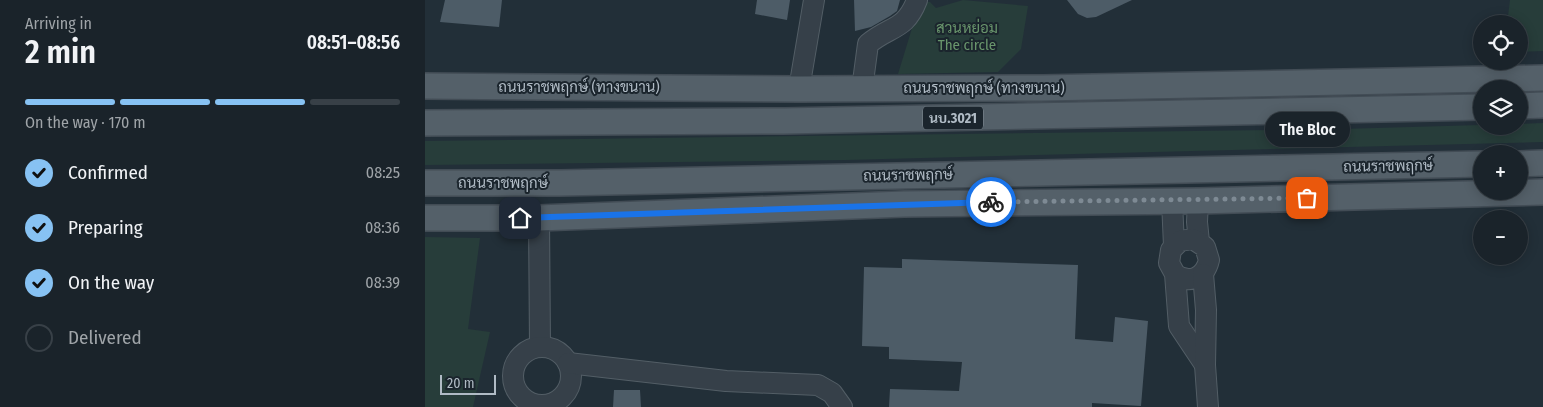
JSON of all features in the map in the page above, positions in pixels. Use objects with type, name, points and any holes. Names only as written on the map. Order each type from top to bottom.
[{"type":"main road","name":"ถนนราชพฤกษ์ (ทางขนาน)","points":[[425,86],[799,89],[1051,88],[1543,78]]},
{"type":"main road","points":[[1528,106],[1543,105]]},
{"type":"main road","name":"นบ.3021","points":[[425,123],[794,121],[1473,107]]},
{"type":"main road","points":[[425,111],[431,111],[465,123]]},
{"type":"main road","points":[[1528,164],[1543,163]]},
{"type":"main road","name":"ถนนราชพฤกษ์","points":[[425,183],[1473,164]]},
{"type":"main road","points":[[425,193],[560,182]]},
{"type":"main road","points":[[425,218],[539,218],[904,204],[1198,201],[1543,192]]},
{"type":"street","points":[[799,89],[815,0]]},
{"type":"street","points":[[862,88],[868,44],[878,35],[905,23],[917,0]]},
{"type":"street","points":[[1172,201],[1174,246]]},
{"type":"street","points":[[1198,201],[1197,222],[1199,242]]},
{"type":"street","points":[[539,218],[540,346]]},
{"type":"street","points":[[1205,365],[1179,326],[1176,306],[1177,276],[1169,263],[1171,250],[1186,239],[1199,242],[1205,247],[1209,260],[1203,274],[1207,310],[1205,365],[1208,407]]},
{"type":"street","points":[[1177,276],[1192,280],[1203,274]]},
{"type":"street","points":[[540,346],[556,350],[563,355],[568,363],[571,372],[567,390],[554,402],[545,405],[535,404],[526,400],[513,400],[515,365],[520,356],[528,350],[540,346]]},
{"type":"street","points":[[568,363],[726,381],[818,385],[832,393],[842,407]]},
{"type":"green space","name":"สวนหย่อม The circle","points":[[963,0],[1028,6],[1021,49],[998,72],[898,74],[920,2],[930,2],[936,8]]},
{"type":"green space","points":[[1510,0],[1543,0],[1543,51],[1528,52],[1528,15],[1508,15]]},
{"type":"green space","points":[[1543,123],[1543,142],[846,160],[425,165],[425,141],[1341,129],[1473,125],[1473,135],[1528,135],[1528,124]]},
{"type":"green space","points":[[425,237],[480,238],[468,329],[490,332],[473,407],[425,407]]},
{"type":"building","points":[[445,0],[502,0],[499,27],[440,22]]},
{"type":"building","points":[[757,0],[790,0],[787,20],[755,14]]},
{"type":"building","points":[[854,0],[900,0],[897,11],[890,16],[871,27],[855,31]]},
{"type":"building","points":[[1067,0],[1132,0],[1096,17],[1087,18],[1078,14]]},
{"type":"building","points":[[902,259],[1078,265],[1075,339],[1113,342],[1115,317],[1148,321],[1141,406],[1092,403],[1092,407],[889,407],[890,389],[959,391],[962,362],[889,359],[889,347],[862,346],[864,267],[902,268]]},
{"type":"building","points":[[614,390],[640,390],[641,407],[613,407]]},
{"type":"way so far","points":[[991,202],[1307,198]]},
{"type":"place","name":"The Bloc","points":[[1307,198]]},
{"type":"route","points":[[520,218],[991,202]]}]
